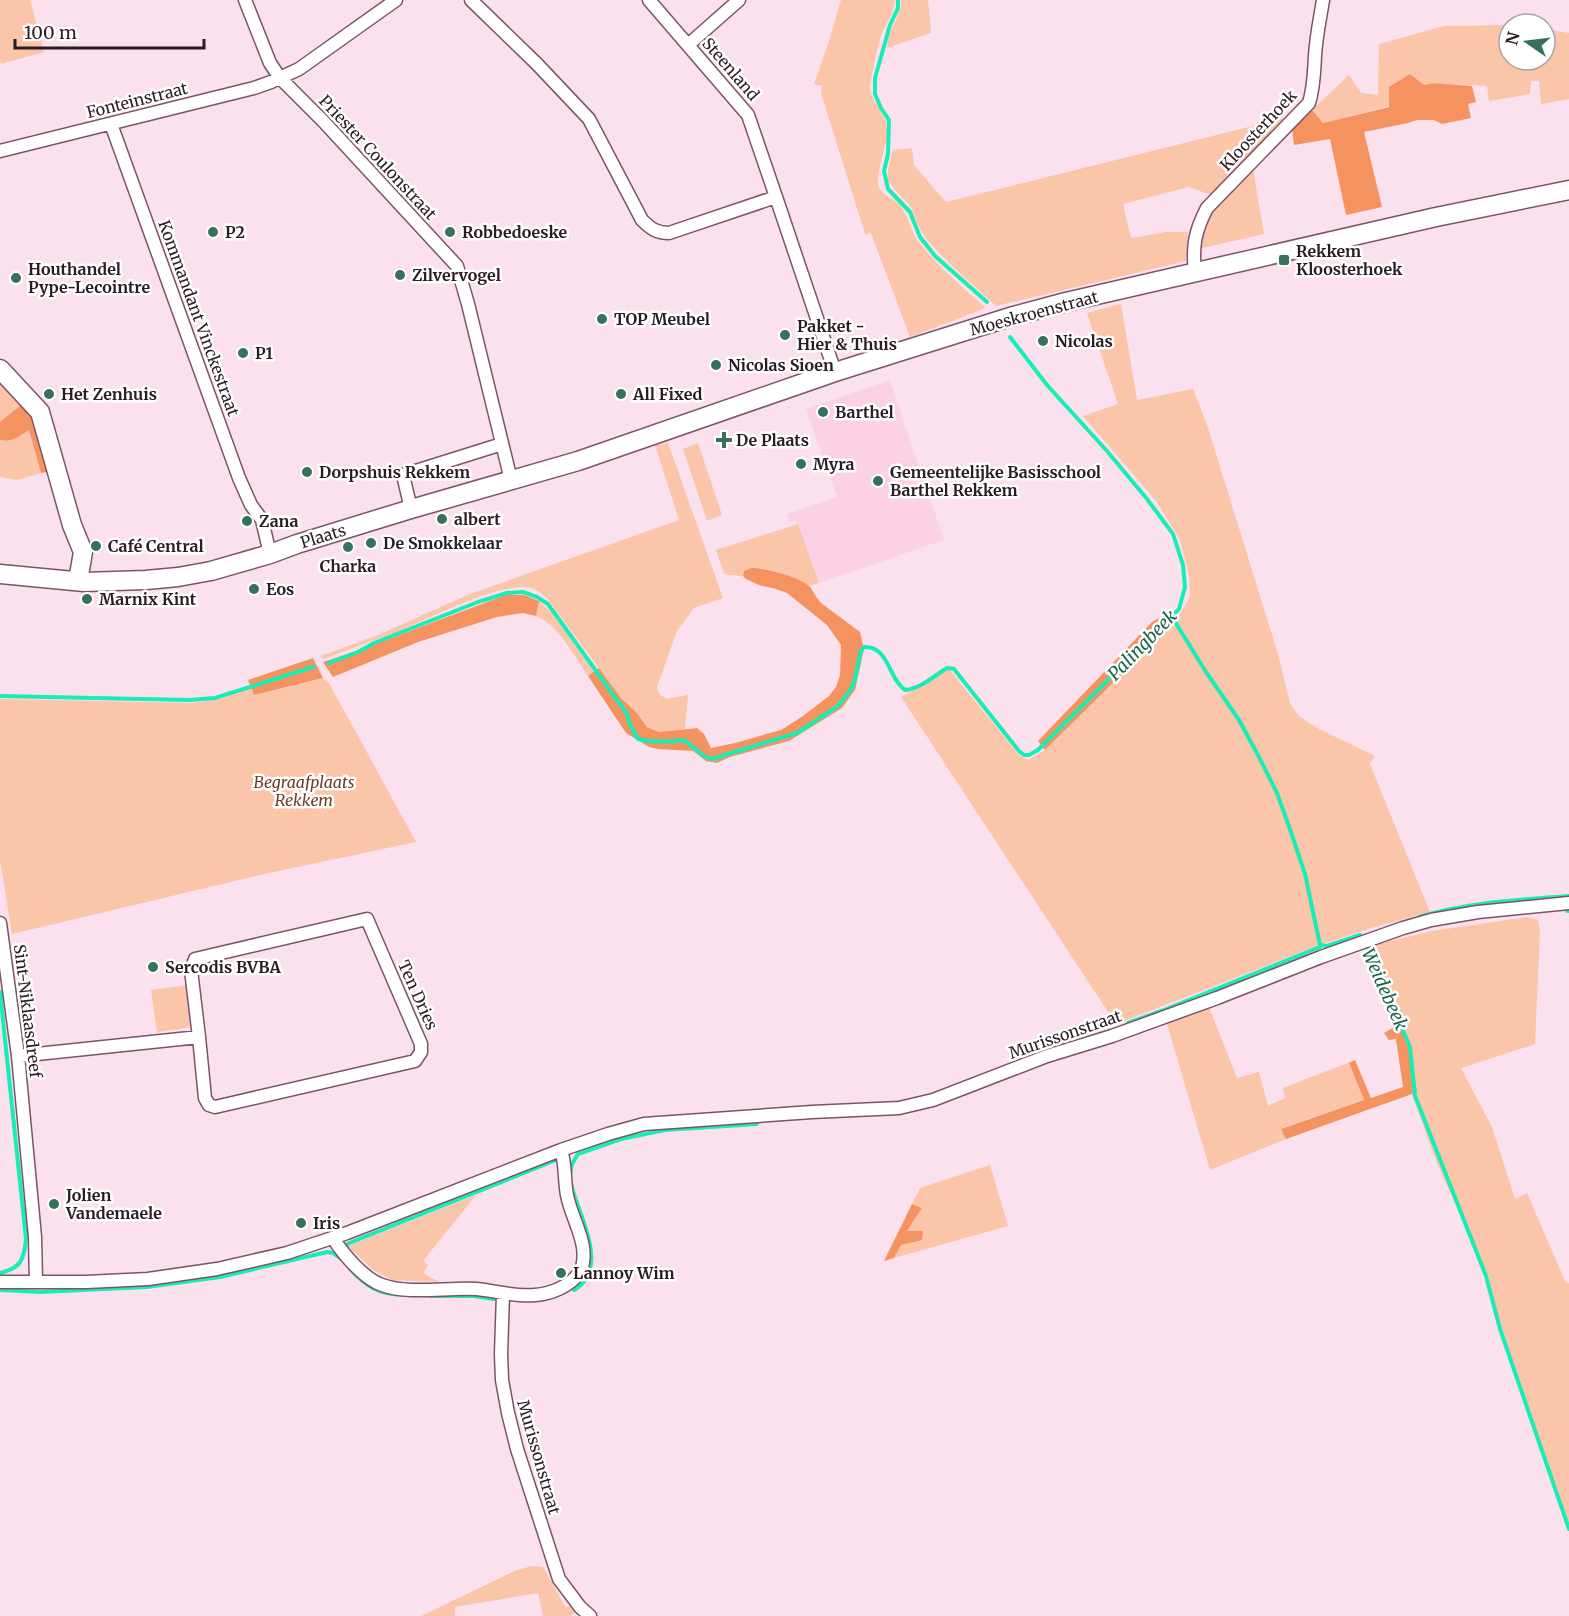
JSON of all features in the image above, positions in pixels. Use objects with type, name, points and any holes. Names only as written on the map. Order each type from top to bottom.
[{"type":"main road","name":"Moeskroenstraat","points":[[511,480],[578,461],[835,372],[1021,314],[1436,217],[1569,190]]},
{"type":"main road","points":[[0,369],[40,412],[72,525],[73,569],[81,578]]},
{"type":"main road","name":"Plaats","points":[[270,554],[511,480]]},
{"type":"main road","points":[[0,574],[146,580],[211,571],[270,554]]},
{"type":"street","name":"Priester Coulonstraat","points":[[245,0],[270,63],[280,78],[332,130],[457,266],[511,480]]},
{"type":"street","name":"Fonteinstraat","points":[[0,152],[254,88],[299,69],[396,0]]},
{"type":"street","points":[[471,0],[537,64],[589,119],[642,220],[650,228],[659,233],[669,233],[776,197],[835,372]]},
{"type":"street","name":"Steenland","points":[[649,0],[748,116],[776,197]]},
{"type":"street","name":"Steenland","points":[[688,45],[739,0]]},
{"type":"street","name":"Kloosterhoek","points":[[1195,273],[1194,238],[1207,208],[1309,103],[1315,79],[1315,55],[1323,0]]},
{"type":"street","name":"Kommandant Vinckestraat","points":[[111,124],[239,478],[250,505],[262,520],[270,554]]},
{"type":"street","points":[[411,509],[403,475],[502,444]]},
{"type":"street","name":"Murissonstraat","points":[[0,1282],[148,1279],[217,1269],[287,1253],[333,1238],[561,1150],[644,1124],[899,1108],[933,1100],[1047,1056],[1112,1036],[1403,928],[1431,920],[1478,912],[1569,903]]},
{"type":"street","name":"Ten Dries","points":[[367,919],[421,1044],[421,1052],[415,1061],[215,1107],[209,1105],[205,1098],[199,1037],[191,970],[195,959],[367,919]]},
{"type":"street","name":"Sint-Niklaasdreef","points":[[0,923],[18,1056],[35,1237],[36,1282]]},
{"type":"street","points":[[18,1056],[199,1037]]},
{"type":"street","points":[[333,1238],[370,1280],[396,1289],[477,1289],[503,1294],[536,1295],[551,1292],[568,1285],[580,1272],[584,1260],[583,1245],[567,1195],[561,1150]]},
{"type":"street","name":"Murissonstraat","points":[[503,1294],[501,1363],[508,1413],[559,1579],[580,1607],[590,1616]]},
{"type":"shaded area","points":[[1410,74],[1424,85],[1434,83],[1472,86],[1476,102],[1468,104],[1471,118],[1442,124],[1434,120],[1417,120],[1364,132],[1382,207],[1346,215],[1330,139],[1294,145],[1292,129],[1312,110],[1323,123],[1389,107],[1389,87]]},
{"type":"shaded area","name":"Gemeentelijke Basisschool Barthel Rekkem","points":[[890,380],[944,540],[819,583],[796,520],[789,522],[787,514],[837,497],[806,409]]},
{"type":"shaded area","points":[[22,404],[30,411],[47,472],[41,473],[29,430],[12,440],[0,440],[0,422]]},
{"type":"shaded area","points":[[751,568],[782,574],[805,583],[821,603],[860,632],[864,649],[855,690],[842,708],[789,741],[730,757],[717,763],[706,761],[693,751],[649,747],[626,733],[588,676],[599,668],[621,698],[637,713],[647,727],[659,732],[697,728],[704,734],[711,748],[781,730],[829,696],[836,687],[840,675],[841,645],[827,625],[787,593],[746,579],[743,576],[744,571]]},
{"type":"shaded area","points":[[506,595],[524,595],[539,601],[536,616],[523,613],[497,617],[418,642],[333,677],[323,662],[392,638]]},
{"type":"shaded area","points":[[1169,612],[1175,622],[1045,750],[1038,741],[1152,622]]},
{"type":"shaded area","points":[[313,658],[323,678],[254,695],[248,680]]},
{"type":"shaded area","points":[[1396,1026],[1403,1031],[1406,1037],[1417,1091],[1286,1139],[1281,1129],[1364,1100],[1349,1063],[1355,1060],[1371,1098],[1403,1087],[1396,1039],[1389,1040],[1384,1033]]},
{"type":"shaded area","points":[[912,1204],[922,1208],[907,1231],[923,1231],[922,1240],[901,1245],[894,1258],[884,1261]]},
{"type":"green space","points":[[0,0],[30,0],[44,52],[1,64]]},
{"type":"green space","points":[[841,0],[895,0],[881,37],[870,87],[887,129],[878,175],[879,187],[902,208],[915,237],[925,250],[986,308],[910,337],[871,233],[865,234],[821,93],[822,86],[814,84]]},
{"type":"green space","points":[[901,0],[928,0],[931,33],[887,48],[889,35],[901,8]]},
{"type":"green space","points":[[1497,25],[1497,72],[1557,72],[1557,31],[1569,33],[1569,99],[1541,104],[1539,81],[1531,81],[1530,94],[1489,101],[1487,86],[1434,83],[1424,85],[1410,74],[1389,87],[1389,106],[1323,123],[1312,110],[1349,75],[1361,93],[1378,95],[1379,44],[1444,26]]},
{"type":"green space","points":[[1293,116],[1211,195],[1189,187],[1123,204],[1131,238],[1166,232],[1188,232],[1186,261],[996,306],[927,240],[911,207],[888,180],[888,169],[893,150],[912,148],[914,165],[946,202]]},
{"type":"green space","points":[[1253,169],[1264,234],[1198,249],[1206,220],[1218,203]]},
{"type":"green space","points":[[1121,304],[1137,400],[1193,389],[1208,428],[1278,654],[1290,704],[1300,717],[1319,729],[1375,756],[1370,764],[1430,912],[1320,945],[1116,1024],[901,697],[949,669],[1018,754],[1029,760],[1045,750],[1175,622],[1190,597],[1189,575],[1180,540],[1157,502],[1083,416],[1118,404],[1087,313]]},
{"type":"green space","points":[[0,380],[22,404],[0,422]]},
{"type":"green space","points":[[29,430],[41,473],[17,480],[0,477],[0,440],[12,440]]},
{"type":"green space","points":[[668,443],[723,598],[694,608],[677,631],[657,687],[660,695],[667,699],[688,695],[685,729],[659,732],[647,727],[637,713],[621,698],[547,598],[527,587],[497,591],[397,632],[323,659],[321,656],[378,635],[470,594],[679,520],[655,445]]},
{"type":"green space","points":[[698,443],[722,515],[707,521],[683,449]]},
{"type":"green space","points":[[798,524],[819,583],[809,586],[777,572],[760,569],[744,571],[743,576],[724,573],[716,550]]},
{"type":"green space","points":[[539,601],[551,612],[594,672],[588,676],[559,634],[552,626],[536,616]]},
{"type":"green space","name":"Begraafplaats Rekkem","points":[[323,678],[329,683],[416,842],[269,873],[12,934],[0,860],[0,699],[191,703],[220,699],[251,689],[254,695]]},
{"type":"green space","points":[[1528,917],[1538,920],[1540,932],[1535,1044],[1461,1068],[1492,1127],[1515,1199],[1527,1193],[1566,1283],[1569,1283],[1569,1524],[1500,1325],[1488,1276],[1436,1161],[1412,1094],[1417,1090],[1403,1031],[1396,1026],[1390,994],[1366,947],[1432,931]]},
{"type":"green space","points":[[188,985],[193,1027],[157,1032],[151,990]]},
{"type":"green space","points":[[1209,1007],[1237,1078],[1259,1072],[1268,1106],[1285,1098],[1283,1088],[1355,1060],[1349,1063],[1364,1100],[1282,1128],[1286,1139],[1210,1170],[1167,1024]]},
{"type":"green space","points":[[990,1165],[1008,1226],[894,1258],[906,1232],[922,1208],[912,1204],[920,1188]]},
{"type":"green space","points":[[476,1195],[423,1261],[428,1265],[423,1273],[439,1282],[392,1280],[373,1270],[348,1246]]},
{"type":"green space","points":[[532,1566],[543,1567],[566,1608],[570,1605],[577,1611],[571,1616],[543,1616],[538,1593],[455,1607],[455,1616],[421,1616],[517,1570]]},
{"type":"waterway","name":"Palingbeek","points":[[898,0],[898,8],[890,25],[875,78],[875,94],[889,120],[888,154],[884,171],[888,189],[910,212],[920,237],[935,256],[987,302]]},
{"type":"waterway","name":"Palingbeek","points":[[329,663],[478,602],[507,593],[523,592],[548,604],[627,714],[638,739],[661,742],[684,740],[704,756],[712,759],[797,733],[838,706],[850,691],[864,647],[879,652],[899,685],[905,690],[921,685],[947,668],[954,669],[1019,751],[1024,755],[1029,755],[1038,750],[1179,609],[1185,587],[1183,565],[1173,534],[1147,499],[1047,385],[1010,337]]},
{"type":"waterway","name":"Weidebeek","points":[[1172,617],[1239,720],[1277,793],[1305,874],[1320,945],[1327,946],[1360,935],[1390,991],[1395,1012],[1410,1047],[1415,1096],[1486,1276],[1500,1329],[1569,1529]]},
{"type":"waterway","points":[[0,696],[189,700],[215,698],[313,667]]},
{"type":"waterway","points":[[1419,917],[1474,905],[1569,896]]},
{"type":"waterway","points":[[1128,1023],[1320,947]]},
{"type":"waterway","points":[[0,992],[26,1239],[24,1252],[17,1266],[0,1273]]},
{"type":"waterway","points":[[570,1174],[572,1164],[578,1154],[621,1139],[665,1130],[757,1124]]},
{"type":"waterway","points":[[349,1251],[347,1244],[556,1160]]},
{"type":"waterway","points":[[571,1184],[587,1230],[591,1255],[591,1267],[587,1277],[574,1290]]},
{"type":"waterway","points":[[0,1290],[40,1292],[147,1287],[220,1277],[327,1252],[341,1259]]},
{"type":"waterway","points":[[350,1269],[362,1281],[374,1288],[387,1293],[403,1295]]},
{"type":"waterway","points":[[431,1296],[473,1296],[494,1299]]},
{"type":"place","name":"P2","points":[[213,232]]},
{"type":"place","name":"Robbedoeske","points":[[450,232]]},
{"type":"place","name":"Rekkem Kloosterhoek","points":[[1284,260]]},
{"type":"place","name":"Zilvervogel","points":[[400,275]]},
{"type":"place","name":"Houthandel Pype-Lecointre","points":[[16,278]]},
{"type":"place","name":"TOP Meubel","points":[[602,319]]},
{"type":"place","name":"Pakket - Hier & Thuis","points":[[785,335]]},
{"type":"place","name":"Nicolas","points":[[1043,341]]},
{"type":"place","name":"P1","points":[[243,353]]},
{"type":"place","name":"Nicolas Sioen","points":[[716,365]]},
{"type":"place","name":"Het Zenhuis","points":[[49,394]]},
{"type":"place","name":"All Fixed","points":[[621,394]]},
{"type":"place","name":"Barthel","points":[[823,412]]},
{"type":"place","name":"De Plaats","points":[[724,440]]},
{"type":"place","name":"Myra","points":[[801,464]]},
{"type":"place","name":"Dorpshuis Rekkem","points":[[307,472]]},
{"type":"place","name":"Gemeentelijke Basisschool Barthel Rekkem","points":[[878,481]]},
{"type":"place","name":"albert","points":[[442,519]]},
{"type":"place","name":"Zana","points":[[247,521]]},
{"type":"place","name":"De Smokkelaar","points":[[371,543]]},
{"type":"place","name":"Café Central","points":[[96,546]]},
{"type":"place","name":"Charka","points":[[348,547]]},
{"type":"place","name":"Eos","points":[[254,589]]},
{"type":"place","name":"Marnix Kint","points":[[87,599]]},
{"type":"place","name":"Sercodis BVBA","points":[[153,967]]},
{"type":"place","name":"Jolien Vandemaele","points":[[54,1204]]},
{"type":"place","name":"Iris","points":[[301,1223]]},
{"type":"place","name":"Lannoy Wim","points":[[561,1273]]}]
